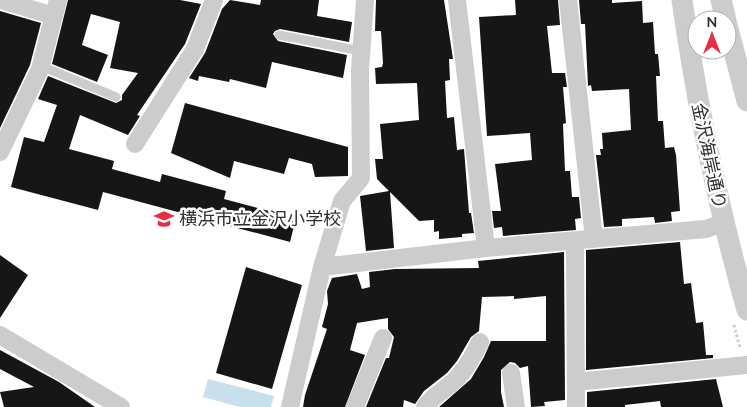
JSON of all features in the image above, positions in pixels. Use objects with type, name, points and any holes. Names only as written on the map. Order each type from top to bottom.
[{"type":"street","points":[[0,152],[41,66],[56,8],[1,0]]},
{"type":"street","points":[[135,144],[195,49],[212,0]]},
{"type":"street","points":[[290,407],[322,267],[342,201],[361,178],[361,51],[365,0]]},
{"type":"street","points":[[457,0],[486,248]]},
{"type":"street","points":[[568,0],[594,239]]},
{"type":"street","name":"金沢海岸通り","points":[[682,0],[697,106],[722,223],[747,310]]},
{"type":"street","points":[[736,60],[747,101]]},
{"type":"street","points":[[322,267],[486,248],[706,229],[722,223]]},
{"type":"street","points":[[575,241],[576,407]]},
{"type":"street","points":[[0,335],[121,407]]},
{"type":"street","points":[[355,407],[383,338]]},
{"type":"street","points":[[425,407],[432,398],[454,382],[470,362],[480,342]]},
{"type":"street","points":[[576,382],[747,365]]},
{"type":"street","points":[[511,373],[516,407]]},
{"type":"lane","points":[[279,34],[361,51]]},
{"type":"lane","points":[[41,66],[116,97]]},
{"type":"water","points":[[208,379],[274,396],[271,407],[240,407],[203,397]]},
{"type":"building","points":[[68,0],[180,0],[201,4],[185,44],[137,115],[140,116],[128,135],[80,115],[69,149],[114,161],[112,169],[160,182],[162,174],[226,191],[224,199],[296,218],[290,242],[103,192],[98,210],[11,187],[24,137],[44,142],[57,105],[38,99],[48,76],[116,103],[122,100],[122,95],[138,73],[110,68],[120,22],[91,14],[82,45],[108,55],[97,82],[52,64]]},
{"type":"building","points":[[230,0],[260,5],[261,0],[319,0],[317,16],[352,22],[349,42],[280,29],[273,34],[278,41],[347,55],[343,78],[272,62],[266,88],[230,79],[229,82],[199,76],[198,81],[189,78],[205,53],[222,9]]},
{"type":"building","points":[[376,0],[444,0],[453,59],[449,59],[450,80],[445,81],[447,118],[454,117],[457,150],[464,149],[469,213],[471,213],[474,233],[462,234],[462,237],[439,239],[439,231],[434,232],[434,220],[419,221],[390,192],[394,248],[366,251],[360,196],[389,191],[377,179],[375,159],[383,159],[380,124],[419,120],[417,83],[376,84],[375,68],[382,67],[383,63],[381,31],[375,31]]},
{"type":"building","points":[[515,0],[558,0],[560,25],[547,26],[552,73],[565,73],[567,87],[563,87],[566,123],[563,124],[565,171],[570,171],[572,197],[579,197],[581,218],[575,219],[576,230],[503,236],[502,227],[494,228],[492,211],[501,211],[495,164],[532,160],[530,133],[487,136],[479,17],[516,15]]},
{"type":"building","points":[[579,0],[612,0],[612,3],[642,1],[643,23],[653,22],[655,54],[658,54],[660,76],[656,76],[658,121],[663,121],[665,148],[674,147],[676,155],[680,211],[671,212],[672,221],[655,223],[654,217],[622,219],[622,226],[604,227],[596,155],[601,155],[600,149],[603,149],[602,133],[631,130],[629,89],[592,91],[591,85],[588,86],[585,24],[581,24]]},
{"type":"building","points":[[0,11],[41,23],[30,65],[0,128]]},
{"type":"building","points":[[185,103],[348,147],[348,176],[315,177],[312,164],[289,158],[284,174],[234,161],[230,178],[171,153]]},
{"type":"building","points":[[680,242],[684,284],[691,283],[696,323],[703,322],[706,355],[713,355],[713,358],[586,370],[586,250]]},
{"type":"building","points":[[564,252],[565,400],[544,402],[545,406],[531,407],[528,366],[520,368],[515,363],[510,362],[501,370],[501,392],[504,407],[439,407],[471,379],[491,341],[546,341],[546,296],[514,299],[514,296],[482,297],[479,331],[471,337],[457,361],[447,373],[424,391],[415,404],[404,400],[403,407],[366,407],[386,358],[389,358],[394,337],[388,329],[388,318],[357,323],[350,350],[365,355],[345,407],[303,407],[305,395],[327,329],[322,327],[328,304],[327,291],[332,278],[357,274],[362,289],[370,287],[369,272],[395,269],[479,268],[478,261]]},
{"type":"building","points":[[0,255],[28,275],[0,318]]},
{"type":"building","points":[[246,267],[302,285],[272,389],[216,373]]},
{"type":"building","points":[[0,350],[59,382],[95,407],[4,407],[0,392],[34,387],[0,369]]},
{"type":"building","points":[[716,379],[723,407],[661,407],[660,401],[625,405],[625,407],[587,407],[587,392]]},
{"type":"place","name":"横浜市立金沢小学校","points":[[164,219]]}]
